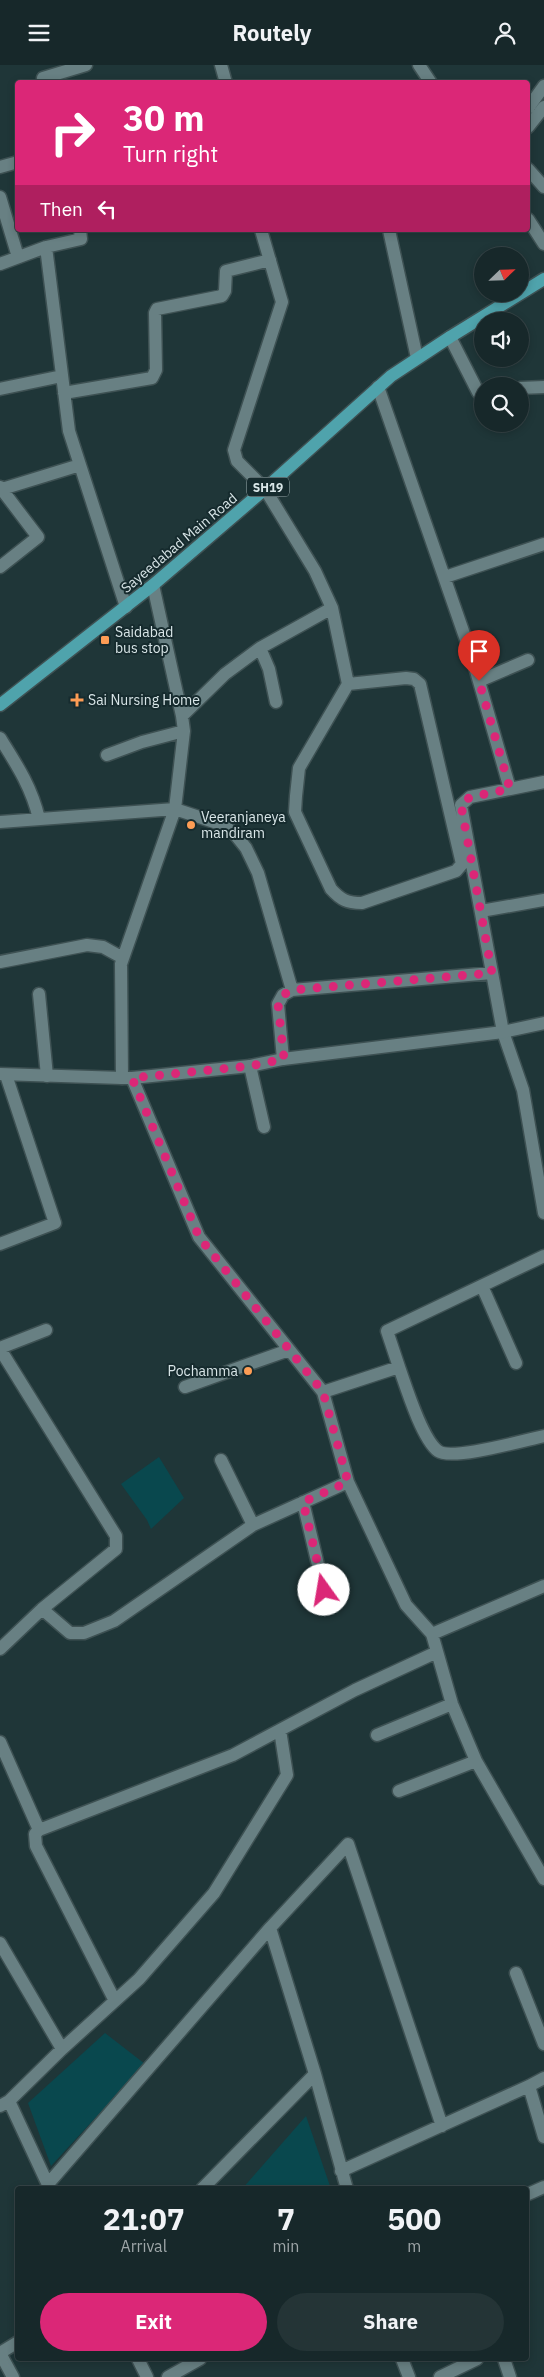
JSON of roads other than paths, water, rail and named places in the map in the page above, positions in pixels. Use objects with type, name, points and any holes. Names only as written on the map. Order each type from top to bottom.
[{"type":"main road","name":"Sayeedabad Main Road","points":[[0,705],[153,585],[265,489],[378,387],[417,358],[544,279]]},
{"type":"street","points":[[40,65],[44,80],[86,65]]},
{"type":"street","points":[[220,65],[225,80]]},
{"type":"street","points":[[419,65],[429,80]]},
{"type":"street","points":[[530,105],[544,86]]},
{"type":"street","points":[[530,124],[544,107]]},
{"type":"street","points":[[0,167],[15,163]]},
{"type":"street","points":[[530,171],[544,187]]},
{"type":"street","points":[[0,200],[18,257]]},
{"type":"street","points":[[530,222],[544,243]]},
{"type":"street","points":[[0,264],[46,247],[80,239],[80,232]]},
{"type":"street","points":[[262,232],[282,302],[234,451],[237,461],[265,489],[315,571],[332,608],[348,684],[299,768],[296,812],[331,889],[338,897],[348,903],[362,903],[456,871],[462,864],[455,806]]},
{"type":"street","points":[[389,232],[417,358]]},
{"type":"street","points":[[46,247],[69,431],[126,607]]},
{"type":"street","points":[[64,393],[152,378],[156,369],[155,313],[157,309],[222,296],[225,291],[226,271],[270,260]]},
{"type":"street","points":[[450,337],[474,383]]},
{"type":"street","points":[[0,389],[62,376]]},
{"type":"street","points":[[378,387],[445,577],[479,681],[510,789]]},
{"type":"street","points":[[529,388],[544,387]]},
{"type":"street","points":[[0,567],[38,537],[1,488],[80,465]]},
{"type":"street","points":[[445,577],[544,544]]},
{"type":"street","points":[[153,585],[184,731],[174,809],[121,964],[127,1078],[199,1237],[323,1392],[348,1482],[406,1605],[432,1634],[452,1704],[476,1761],[544,1879]]},
{"type":"street","points":[[182,716],[225,674],[260,648],[332,608]]},
{"type":"street","points":[[260,648],[269,669],[276,702]]},
{"type":"street","points":[[479,681],[528,660]]},
{"type":"street","points":[[348,684],[406,678],[414,679],[420,684],[471,868],[481,911],[503,1032],[523,1089],[544,1213]]},
{"type":"street","points":[[107,755],[142,742],[184,731]]},
{"type":"street","points":[[0,738],[27,781],[35,799],[39,819]]},
{"type":"street","points":[[455,806],[470,797],[544,782]]},
{"type":"street","points":[[0,822],[174,809],[223,825],[234,833],[246,848],[258,873],[292,990]]},
{"type":"street","points":[[481,911],[544,901]]},
{"type":"street","points":[[0,962],[87,945],[103,947],[123,958]]},
{"type":"street","points":[[284,1059],[278,1004],[283,995],[292,990],[492,973]]},
{"type":"street","points":[[38,994],[47,1076]]},
{"type":"street","points":[[0,1244],[55,1223],[3,1074],[127,1078],[250,1066],[284,1059],[503,1032],[544,1023]]},
{"type":"street","points":[[250,1066],[264,1127]]},
{"type":"street","points":[[544,1256],[387,1331],[398,1367],[426,1436],[438,1451],[447,1455],[480,1451],[544,1436]]},
{"type":"street","points":[[482,1286],[516,1363]]},
{"type":"street","points":[[0,1649],[42,1609],[116,1549],[116,1536],[0,1348],[46,1330]]},
{"type":"street","points":[[185,1387],[290,1350]]},
{"type":"street","points":[[323,1392],[398,1367]]},
{"type":"street","points":[[221,1460],[253,1525]]},
{"type":"street","points":[[42,1609],[62,1627],[76,1635],[114,1621],[253,1525],[348,1482]]},
{"type":"street","points":[[303,1502],[324,1590]]},
{"type":"street","points":[[432,1634],[544,1587]]},
{"type":"street","points":[[115,2001],[36,1846],[35,1834],[39,1830],[225,1759],[355,1690],[437,1652]]},
{"type":"street","points":[[377,1735],[452,1704]]},
{"type":"street","points":[[48,2186],[4,2103],[139,1979],[214,1893],[287,1775],[280,1730]]},
{"type":"street","points":[[0,1742],[39,1830]]},
{"type":"street","points":[[399,1791],[476,1761]]},
{"type":"street","points":[[50,2186],[270,1928],[348,1844],[442,2126]]},
{"type":"street","points":[[270,1928],[315,2074],[346,2186]]},
{"type":"street","points":[[0,1943],[62,2049]]},
{"type":"street","points":[[516,1973],[544,2044]]},
{"type":"street","points":[[205,2186],[315,2074]]},
{"type":"street","points":[[341,2171],[529,2087],[544,2077]]},
{"type":"street","points":[[529,2087],[544,2137]]},
{"type":"street","points":[[529,2194],[544,2187]]},
{"type":"street","points":[[13,2377],[0,2353],[15,2344]]},
{"type":"street","points":[[139,2361],[147,2377]]},
{"type":"street","points":[[168,2377],[196,2361]]},
{"type":"street","points":[[403,2361],[409,2377]]},
{"type":"street","points":[[440,2377],[473,2361]]},
{"type":"street","points":[[505,2361],[510,2377]]},
{"type":"place","name":"Saidabad bus stop","points":[[105,640]]},
{"type":"place","name":"Sai Nursing Home","points":[[77,700]]},
{"type":"place","name":"Veeranjaneya mandiram","points":[[191,825]]},
{"type":"place","name":"Pochamma","points":[[248,1371]]}]
